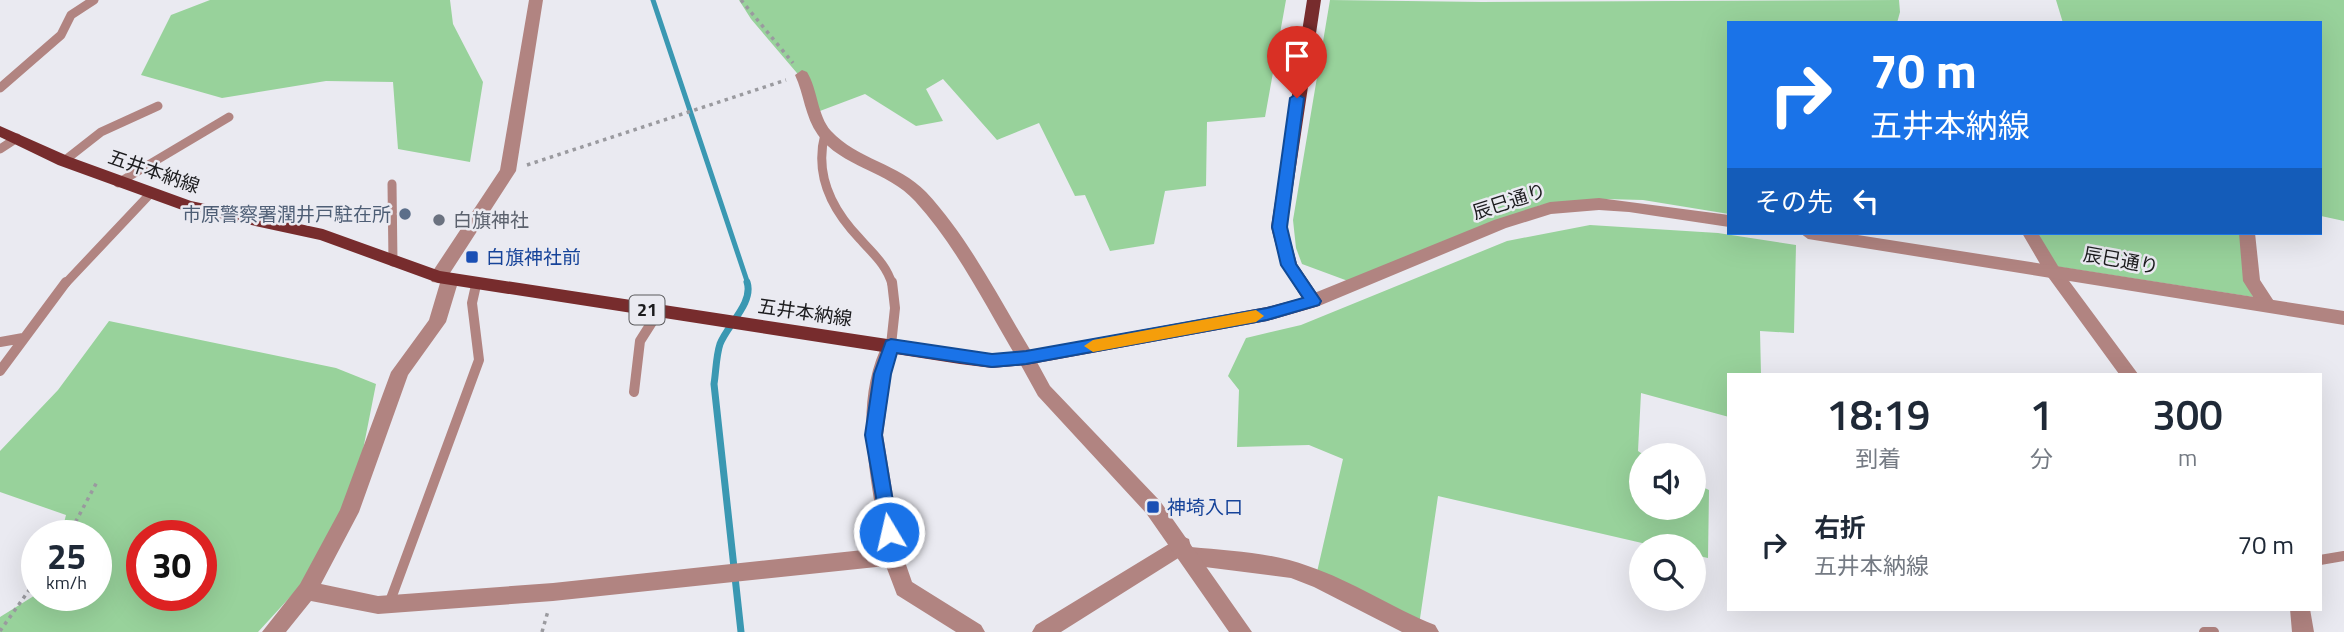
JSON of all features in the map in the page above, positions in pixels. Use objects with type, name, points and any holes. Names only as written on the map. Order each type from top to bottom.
[{"type":"main road","points":[[1313,301],[1289,265],[1279,227],[1284,177],[1314,0]]},
{"type":"main road","name":"五井本納線","points":[[0,131],[64,161],[150,194],[188,206],[323,235],[444,278],[476,285],[992,361],[1026,358],[1255,316],[1313,301]]},
{"type":"street","points":[[273,632],[307,591],[349,512],[400,372],[437,322],[444,278],[508,171],[536,0]]},
{"type":"street","points":[[802,75],[809,86],[817,123],[825,134],[919,195],[965,261],[1044,391],[1153,507],[1241,632]]},
{"type":"street","name":"辰巳通り","points":[[1313,301],[1500,224],[1550,208],[1587,204],[1629,206],[1727,221]]},
{"type":"street","name":"辰巳通り","points":[[1821,235],[2344,318]]},
{"type":"street","points":[[2030,235],[2052,270],[2128,373]]},
{"type":"street","points":[[2247,235],[2252,281],[2268,306]]},
{"type":"street","points":[[891,345],[882,374],[874,435],[893,556],[904,588],[974,632]]},
{"type":"street","points":[[1043,632],[1186,551],[1254,562],[1319,579],[1400,623],[1428,632]]},
{"type":"street","points":[[307,591],[378,605],[553,592],[893,556]]},
{"type":"street","points":[[2300,611],[2303,632]]},
{"type":"lane","points":[[0,88],[61,35],[71,15],[94,0]]},
{"type":"lane","points":[[64,161],[101,132],[158,106]]},
{"type":"lane","points":[[118,183],[229,117]]},
{"type":"lane","points":[[825,134],[820,149],[823,181],[835,210],[879,257],[894,289],[896,307],[891,345]]},
{"type":"lane","points":[[0,149],[17,138]]},
{"type":"lane","points":[[392,184],[393,262]]},
{"type":"lane","points":[[0,371],[53,296],[150,194]]},
{"type":"lane","points":[[389,604],[479,360],[472,303],[476,285]]},
{"type":"lane","points":[[634,392],[640,341],[659,312]]},
{"type":"lane","points":[[0,342],[23,338]]},
{"type":"lane","points":[[2322,560],[2344,556]]},
{"type":"lane","points":[[2204,632],[2214,632]]},
{"type":"path","points":[[508,171],[802,75],[741,0]]},
{"type":"path","points":[[77,520],[98,480]]},
{"type":"path","points":[[0,631],[21,601]]},
{"type":"green space","points":[[210,0],[450,0],[453,24],[483,82],[470,162],[398,149],[393,82],[326,81],[222,98],[141,75],[171,15]]},
{"type":"green space","points":[[739,0],[1286,0],[1265,117],[1207,122],[1206,186],[1165,191],[1154,244],[1110,251],[1085,195],[1075,196],[1039,123],[997,140],[943,79],[926,89],[943,121],[916,126],[865,94],[812,114],[802,79],[751,19]]},
{"type":"green space","points":[[1330,0],[1899,0],[1898,21],[1727,21],[1727,214],[1643,200],[1605,199],[1541,205],[1348,281],[1302,264],[1296,248],[1293,220]]},
{"type":"green space","points":[[2056,0],[2344,0],[2344,221],[2322,216],[2322,21],[2062,21]]},
{"type":"green space","points":[[1590,225],[1718,233],[1796,245],[1794,333],[1760,331],[1761,373],[1727,373],[1727,416],[1641,393],[1638,443],[1629,443],[1629,520],[1706,520],[1706,489],[1709,490],[1708,558],[1706,534],[1629,534],[1629,540],[1438,496],[1418,632],[1314,585],[1343,459],[1309,445],[1237,447],[1239,390],[1228,376],[1246,338],[1301,325],[1507,241]]},
{"type":"green space","points":[[2033,235],[2243,235],[2246,282],[2253,297],[2047,265]]},
{"type":"green space","points":[[109,321],[336,368],[376,384],[346,536],[258,632],[0,632],[0,617],[21,604],[21,611],[112,611],[112,520],[65,520],[66,515],[0,492],[0,451],[58,390]]},
{"type":"waterway","points":[[653,0],[748,284]]},
{"type":"waterway","points":[[741,632],[714,384],[720,344],[747,298],[747,282]]},
{"type":"slow traffic","points":[[1093,346],[1256,316]]},
{"type":"place","name":"市原警察署潤井戸駐在所","points":[[405,214]]},
{"type":"place","name":"白旗神社","points":[[439,220]]},
{"type":"place","name":"白旗神社前","points":[[472,257]]},
{"type":"place","name":"神埼入口","points":[[1153,507]]},
{"type":"route","points":[[889,532],[874,435],[882,374],[891,345],[992,361],[1026,358],[1267,314],[1313,301],[1289,265],[1279,227],[1297,98]]}]
